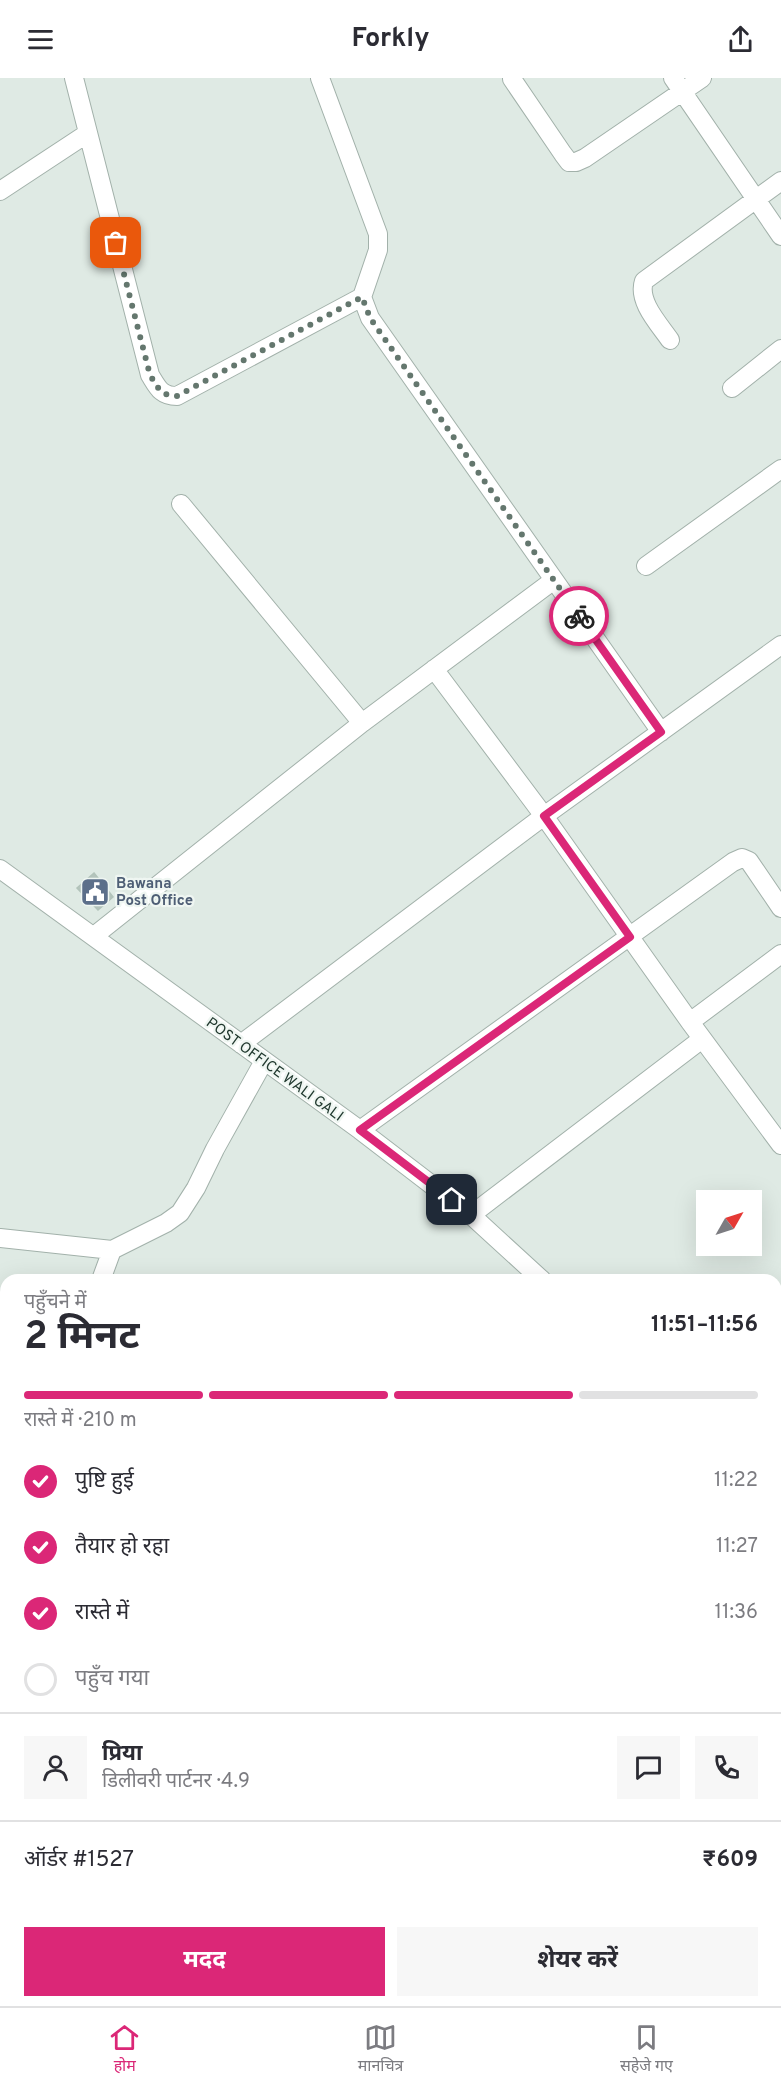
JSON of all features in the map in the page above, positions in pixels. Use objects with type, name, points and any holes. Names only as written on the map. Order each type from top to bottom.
[{"type":"street","points":[[74,78],[150,375],[158,388],[167,396],[177,396],[362,297]]},
{"type":"street","points":[[320,78],[378,234],[378,250],[362,297],[370,318],[661,732]]},
{"type":"street","points":[[512,79],[569,162],[576,162],[585,158],[677,85],[702,78]]},
{"type":"street","points":[[677,85],[781,236]]},
{"type":"street","points":[[0,191],[88,133]]},
{"type":"street","points":[[670,340],[644,299],[641,290],[644,282],[781,181]]},
{"type":"street","points":[[732,388],[781,348]]},
{"type":"street","points":[[646,566],[781,469]]},
{"type":"street","points":[[181,504],[362,723]]},
{"type":"street","points":[[94,936],[362,723],[554,580]]},
{"type":"street","points":[[241,1044],[544,816],[781,645]]},
{"type":"street","points":[[434,669],[544,816],[702,1039],[775,1125],[781,1145]]},
{"type":"street","points":[[360,1130],[733,862],[742,858],[749,861],[781,908]]},
{"type":"street","name":"POST OFFICE WALI GALI","points":[[0,868],[360,1130],[471,1215],[535,1274]]},
{"type":"street","points":[[690,1022],[781,954]]},
{"type":"street","points":[[471,1215],[702,1039]]},
{"type":"street","points":[[0,1238],[112,1250],[166,1223],[180,1213],[196,1188],[264,1061]]},
{"type":"street","points":[[103,1274],[112,1250]]},
{"type":"building","name":"Bawana Post Office","points":[[94,873],[113,897],[98,910],[77,888]]},
{"type":"way so far","points":[[116,243],[150,375],[158,388],[167,396],[177,396],[362,297],[370,318],[579,616]]},
{"type":"place","name":"Bawana Post Office","points":[[95,892]]},
{"type":"route","points":[[452,1200],[360,1130],[630,937],[544,816],[661,732],[579,616]]}]
